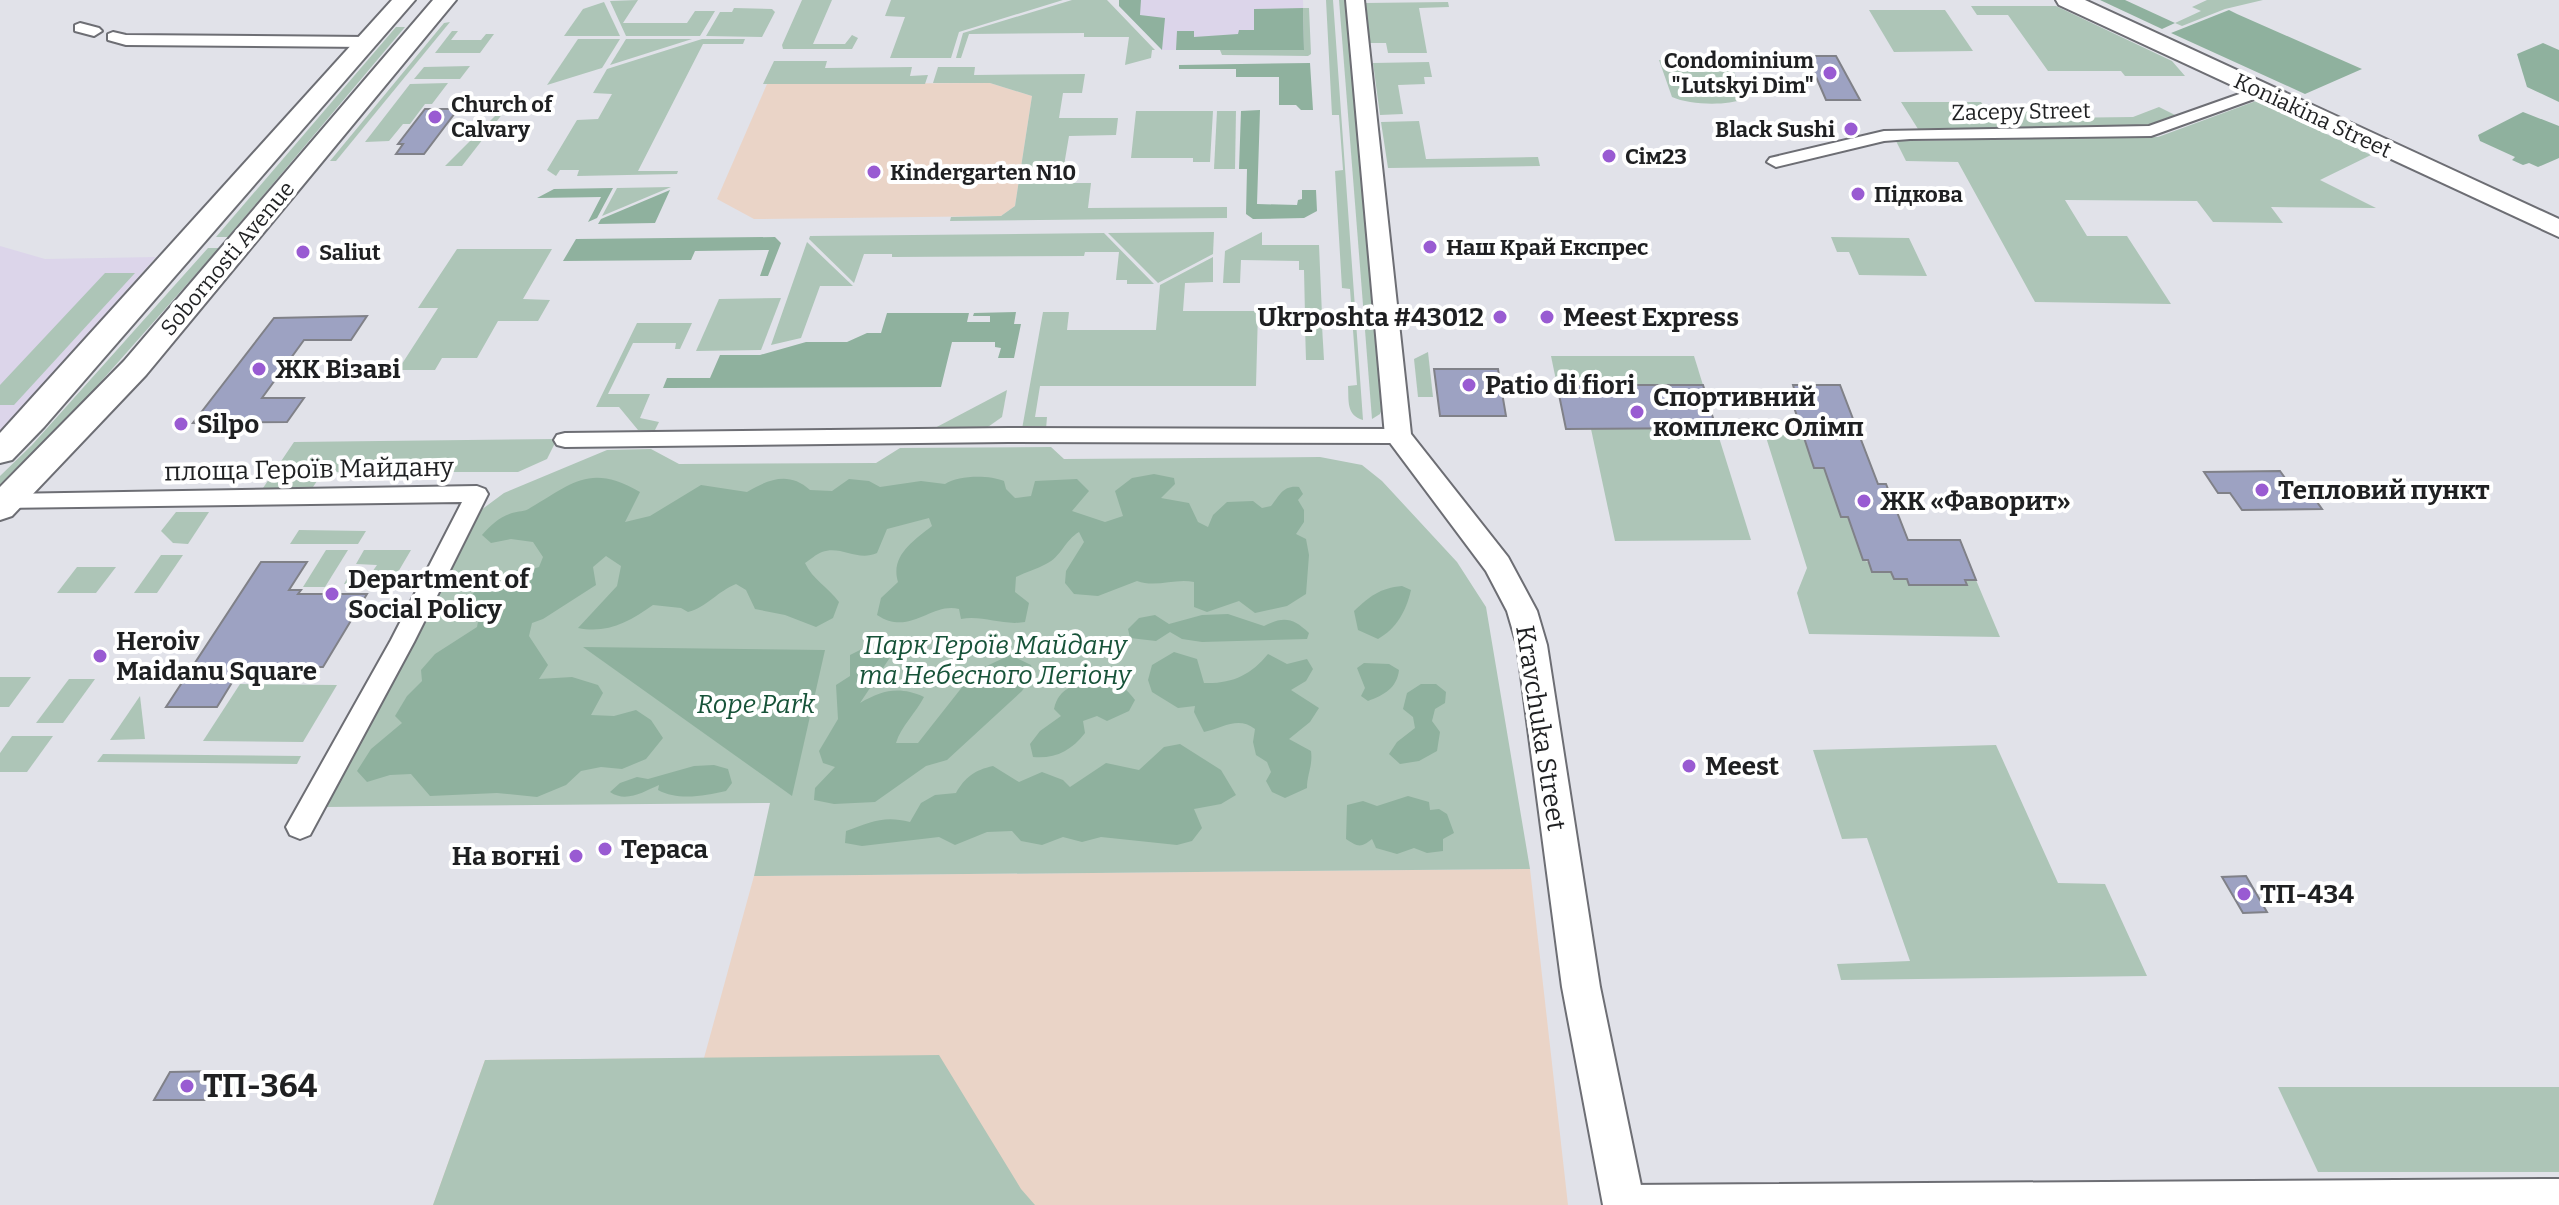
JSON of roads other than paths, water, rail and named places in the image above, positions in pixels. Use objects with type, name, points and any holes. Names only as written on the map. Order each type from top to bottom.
[{"type":"main road","name":"Sobornosti Avenue","points":[[0,452],[33,420],[404,0]]},
{"type":"main road","name":"Sobornosti Avenue","points":[[3,505],[135,368],[445,0]]},
{"type":"main road","name":"Koniakina Street","points":[[2067,0],[2559,229]]},
{"type":"street","points":[[565,440],[1008,435],[1398,436],[1355,0]]},
{"type":"street","points":[[113,37],[126,40],[367,42]]},
{"type":"street","name":"Zacepy Street","points":[[1776,162],[1897,135],[2151,131],[2262,91]]},
{"type":"street","name":"Kravchuka Street","points":[[1398,436],[1498,565],[1522,611],[1532,645],[1581,987],[1624,1204]]},
{"type":"street","name":"площа Героїв Майдану","points":[[3,505],[477,494],[402,642],[300,827]]},
{"type":"street","points":[[1624,1204],[2559,1195]]},
{"type":"place","name":"Condominium \"Lutskyi Dim\"","points":[[1830,73]]},
{"type":"place","name":"Church of Calvary","points":[[435,117]]},
{"type":"place","name":"Black Sushi","points":[[1851,129]]},
{"type":"place","name":"Сім23","points":[[1609,156]]},
{"type":"place","name":"Kindergarten N10","points":[[874,172]]},
{"type":"place","name":"Підкова","points":[[1858,194]]},
{"type":"place","name":"Наш Край Експрес","points":[[1430,247]]},
{"type":"place","name":"Saliut","points":[[303,252]]},
{"type":"place","name":"Ukrposhta #43012","points":[[1500,317]]},
{"type":"place","name":"Meest Express","points":[[1547,317]]},
{"type":"place","name":"ЖК Візаві","points":[[259,369]]},
{"type":"place","name":"Patio di fiori","points":[[1469,385]]},
{"type":"place","name":"Спортивний комплекс Олімп","points":[[1637,412]]},
{"type":"place","name":"Silpo","points":[[181,424]]},
{"type":"place","name":"Тепловий пункт","points":[[2262,490]]},
{"type":"place","name":"ЖК «Фаворит»","points":[[1864,501]]},
{"type":"place","name":"Department of Social Policy","points":[[332,594]]},
{"type":"place","name":"Heroiv Maidanu Square","points":[[100,656]]},
{"type":"place","name":"Meest","points":[[1689,766]]},
{"type":"place","name":"Тераса","points":[[605,849]]},
{"type":"place","name":"На вогні","points":[[576,856]]},
{"type":"place","name":"ТП-434","points":[[2244,894]]},
{"type":"place","name":"ТП-364","points":[[187,1086]]},
{"type":"park label","name":"Парк Героїв Майдану та Небесного Легіону","points":[[995,660]]},
{"type":"park label","name":"Rope Park","points":[[756,704]]}]
